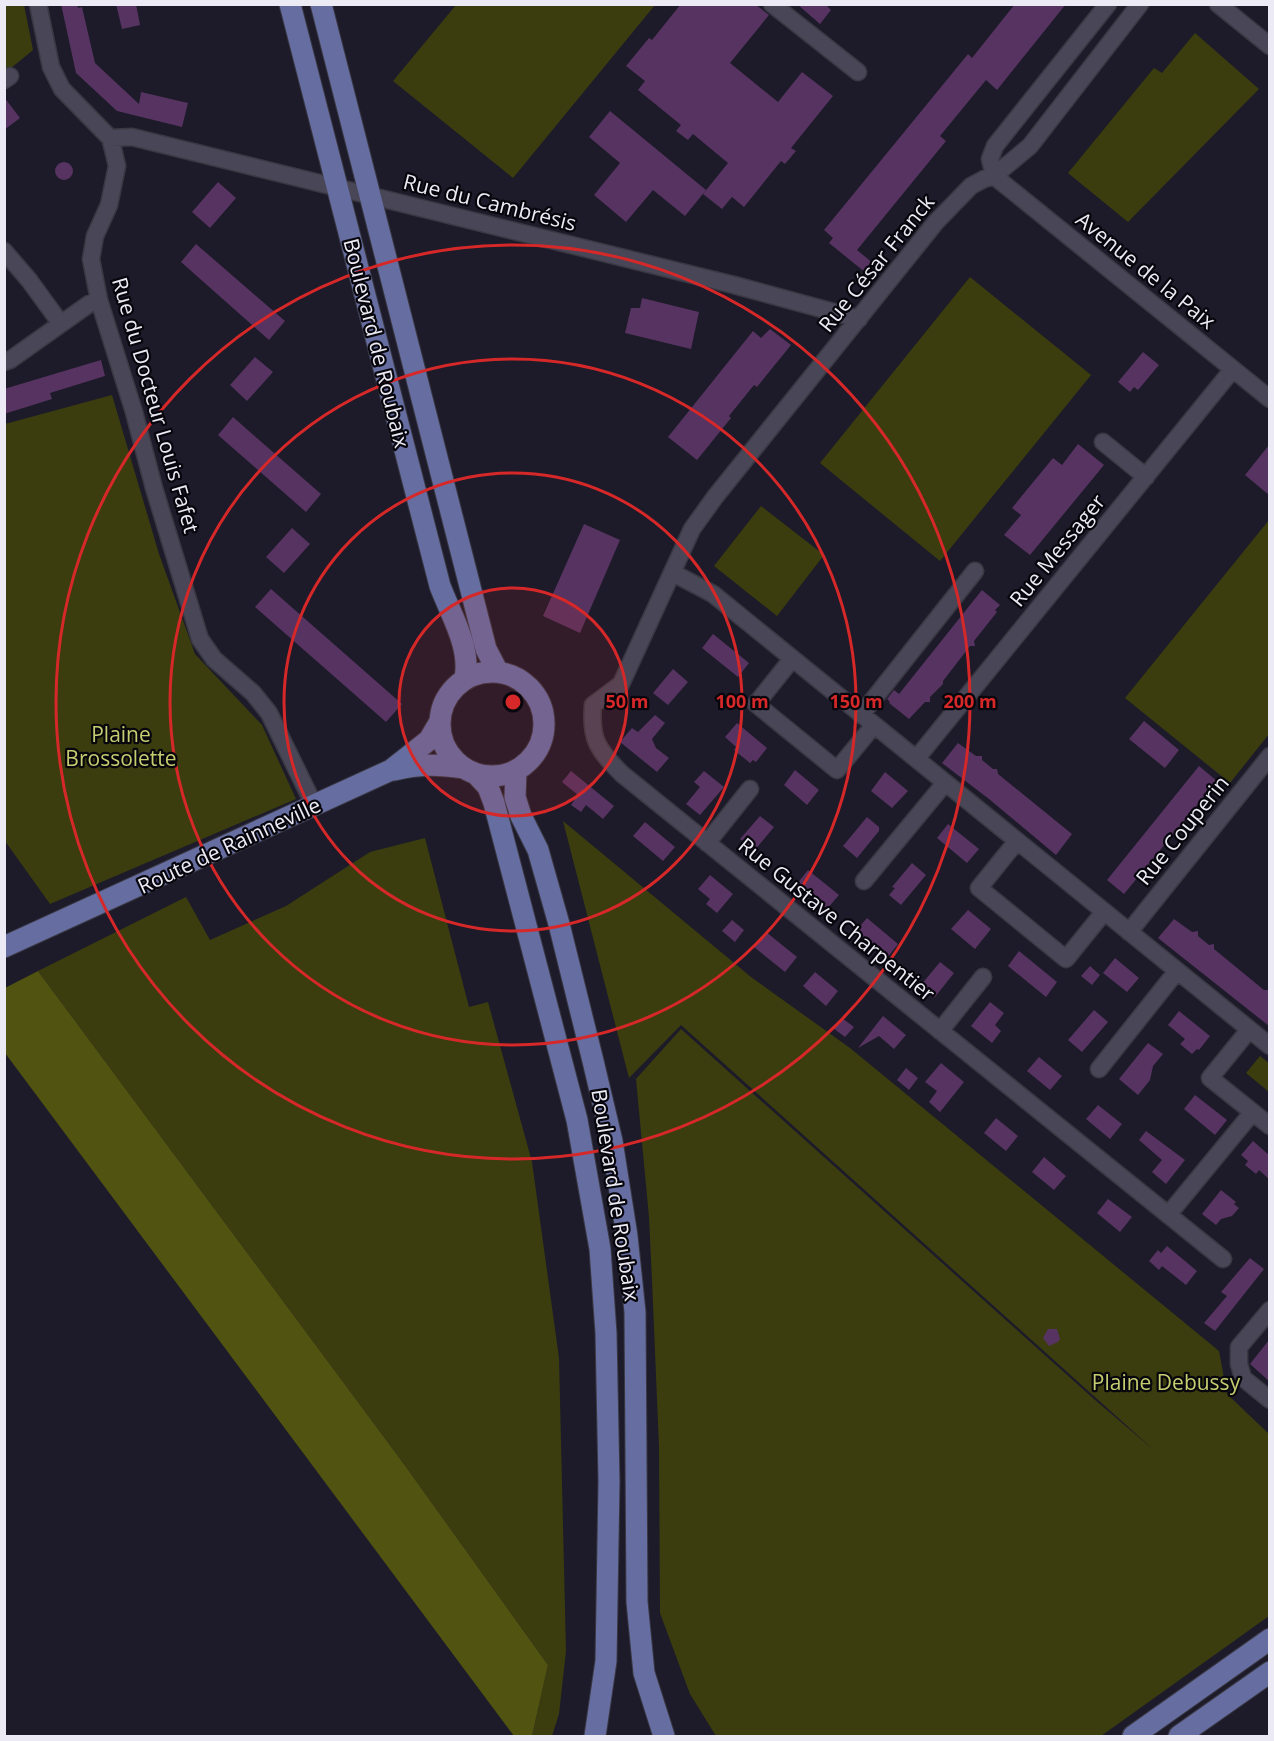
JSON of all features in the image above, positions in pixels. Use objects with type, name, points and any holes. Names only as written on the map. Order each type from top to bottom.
[{"type":"main road","name":"Boulevard de Roubaix","points":[[290,4],[440,586],[466,651],[465,678]]},
{"type":"main road","name":"Boulevard de Roubaix","points":[[321,4],[486,649],[498,672]]},
{"type":"main road","points":[[391,770],[437,764],[469,771],[496,776],[516,771],[528,763],[543,737],[545,722],[542,708],[530,689],[513,676],[487,671],[465,678],[444,702],[439,723],[441,736],[453,760],[469,771]]},
{"type":"main road","name":"Route de Rainneville","points":[[4,947],[391,770],[429,740],[439,723]]},
{"type":"main road","name":"Boulevard de Roubaix","points":[[469,771],[488,787],[494,803],[577,1120],[600,1250],[606,1333],[609,1482],[606,1661],[595,1737]]},
{"type":"main road","name":"Boulevard de Roubaix","points":[[516,771],[515,797],[521,816],[538,850],[596,1072],[612,1141],[627,1236],[635,1312],[637,1602],[644,1673],[664,1737]]},
{"type":"main road","points":[[1132,1737],[1269,1639]]},
{"type":"main road","points":[[1179,1737],[1269,1672]]},
{"type":"street","points":[[38,4],[51,67],[62,89],[110,138]]},
{"type":"street","points":[[772,4],[858,72]]},
{"type":"street","points":[[994,176],[990,159],[994,146],[1108,4]]},
{"type":"street","name":"Rue César Franck","points":[[673,573],[692,529],[715,497],[936,222],[971,186],[994,176],[1030,146],[1140,4]]},
{"type":"street","points":[[1228,8],[1269,46]]},
{"type":"street","name":"Rue du Cambrésis","points":[[110,138],[132,137],[723,282],[859,319]]},
{"type":"street","name":"Rue du Docteur Louis Fafet","points":[[110,138],[117,166],[109,205],[95,236],[91,259],[99,300],[200,639],[214,659],[253,693],[269,713],[314,805]]},
{"type":"street","name":"Avenue de la Paix","points":[[994,176],[1269,399]]},
{"type":"street","points":[[4,251],[29,280],[61,324]]},
{"type":"street","points":[[4,362],[89,304],[99,300]]},
{"type":"street","name":"Rue Messager","points":[[916,759],[1233,369]]},
{"type":"street","points":[[1103,442],[1146,477]]},
{"type":"street","points":[[792,659],[756,704],[837,770],[868,720],[975,571]]},
{"type":"street","points":[[673,573],[713,594],[1269,1046]]},
{"type":"street","name":"Rue Gustave Charpentier","points":[[673,573],[621,684],[594,705],[592,724],[598,746],[621,774],[1222,1259]]},
{"type":"street","name":"Rue Couperin","points":[[1129,932],[1269,756]]},
{"type":"street","points":[[864,881],[945,783]]},
{"type":"street","name":"Rue Gustave Charpentier","points":[[707,843],[750,789]]},
{"type":"street","points":[[1017,841],[979,888],[1066,959],[1104,912]]},
{"type":"street","points":[[1099,1069],[1177,971]]},
{"type":"street","name":"Rue Gustave Charpentier","points":[[940,1031],[983,977]]},
{"type":"street","points":[[1249,1030],[1210,1078],[1269,1126]]},
{"type":"street","points":[[1168,1215],[1252,1113]]},
{"type":"street","points":[[1269,1310],[1239,1347],[1239,1364],[1243,1378],[1269,1400]]},
{"type":"green space","points":[[5,5],[24,5],[33,50],[5,73]]},
{"type":"green space","points":[[456,5],[655,5],[513,178],[393,81]]},
{"type":"green space","points":[[1195,33],[1259,89],[1128,222],[1068,173],[1154,68],[1162,73]]},
{"type":"green space","points":[[970,277],[1091,375],[940,561],[820,463]]},
{"type":"green space","name":"Plaine Brossolette","points":[[112,395],[159,554],[195,654],[262,725],[296,799],[50,904],[5,841],[5,424]]},
{"type":"green space","points":[[761,506],[824,555],[777,616],[714,566]]},
{"type":"green space","points":[[1269,520],[1269,734],[1230,783],[1125,698]]},
{"type":"green space","name":"Plaine Debussy","points":[[563,821],[751,977],[850,1048],[1219,1351],[1227,1394],[1269,1434],[1269,1616],[1101,1736],[716,1736],[690,1694],[660,1613],[659,1447],[652,1280],[649,1217],[636,1079],[681,1029],[1095,1400],[1155,1451],[681,1025],[629,1078]]},
{"type":"green space","points":[[425,838],[469,1007],[488,1002],[532,1162],[559,1358],[566,1651],[559,1714],[552,1736],[532,1736],[548,1665],[401,1460],[38,971],[186,897],[210,940],[286,906],[370,852]]},
{"type":"green space","points":[[1260,1056],[1269,1063],[1269,1092],[1246,1073]]},
{"type":"shaded area","points":[[38,971],[401,1460],[548,1665],[532,1736],[514,1736],[5,1053],[5,988]]},
{"type":"building","points":[[61,4],[77,4],[78,8],[82,7],[95,63],[139,104],[141,92],[188,103],[182,127],[117,111],[76,73]]},
{"type":"building","points":[[116,4],[136,4],[140,25],[122,29]]},
{"type":"building","points":[[681,4],[755,4],[769,15],[730,63],[778,102],[802,72],[833,96],[791,148],[796,151],[785,164],[781,161],[744,207],[732,197],[722,209],[703,194],[728,163],[693,134],[688,140],[676,131],[681,125],[638,90],[645,81],[626,66],[649,38],[652,40]]},
{"type":"building","points":[[797,4],[825,4],[831,10],[820,24]]},
{"type":"building","points":[[1015,4],[1066,4],[997,90],[986,80],[940,136],[946,141],[857,250],[874,264],[866,273],[829,243],[833,238],[824,230],[968,54],[972,58]]},
{"type":"building","points":[[4,97],[20,118],[4,130]]},
{"type":"building","points":[[610,111],[706,190],[685,216],[653,190],[626,222],[594,195],[620,163],[589,137]]},
{"type":"building","points":[[64,162],[71,164],[73,171],[71,178],[64,180],[57,178],[55,171],[57,164]]},
{"type":"building","points":[[218,182],[236,198],[210,228],[192,212]]},
{"type":"building","points":[[196,244],[285,321],[269,340],[181,262]]},
{"type":"building","points":[[642,298],[699,312],[691,349],[625,333],[631,308],[640,308]]},
{"type":"building","points":[[770,329],[791,345],[757,387],[754,385],[697,460],[668,437],[753,331],[761,338]]},
{"type":"building","points":[[1143,352],[1159,365],[1138,390],[1134,387],[1130,392],[1118,382]]},
{"type":"building","points":[[255,357],[273,372],[247,401],[230,385]]},
{"type":"building","points":[[101,360],[105,376],[50,393],[52,399],[4,414],[4,389]]},
{"type":"building","points":[[233,417],[321,494],[306,512],[218,435]]},
{"type":"building","points":[[1078,444],[1104,465],[1030,555],[1004,535],[1021,515],[1012,508],[1053,458],[1062,465]]},
{"type":"building","points":[[1269,445],[1269,495],[1245,475]]},
{"type":"building","points":[[584,524],[620,540],[580,633],[543,616]]},
{"type":"building","points":[[292,528],[310,544],[284,573],[266,557]]},
{"type":"building","points":[[271,589],[402,704],[386,722],[255,607]]},
{"type":"building","points":[[982,590],[1000,605],[995,610],[997,612],[974,641],[975,646],[970,646],[943,684],[930,697],[930,702],[925,702],[909,719],[887,699],[894,690],[899,694]]},
{"type":"building","points":[[713,634],[749,663],[738,677],[702,648]]},
{"type":"building","points":[[673,669],[688,682],[668,705],[653,693]]},
{"type":"building","points":[[655,715],[665,723],[652,739],[656,748],[669,758],[657,772],[620,742],[632,728],[638,732]]},
{"type":"building","points":[[1144,721],[1179,750],[1165,768],[1129,739]]},
{"type":"building","points":[[737,723],[767,748],[756,762],[753,760],[750,763],[734,750],[736,747],[725,737]]},
{"type":"building","points":[[958,743],[976,756],[982,756],[982,760],[993,769],[997,769],[998,774],[1072,834],[1056,855],[942,763]]},
{"type":"building","points":[[1199,766],[1217,781],[1124,894],[1107,880]]},
{"type":"building","points":[[795,770],[819,790],[807,805],[784,785]]},
{"type":"building","points":[[571,771],[614,806],[603,819],[586,805],[581,812],[571,805],[578,795],[562,782]]},
{"type":"building","points":[[704,771],[724,787],[700,815],[686,804],[700,787],[694,782]]},
{"type":"building","points":[[885,772],[908,791],[892,808],[871,791]]},
{"type":"building","points":[[760,816],[774,827],[754,851],[740,839]]},
{"type":"building","points":[[867,817],[879,827],[879,831],[857,858],[843,846]]},
{"type":"building","points":[[645,822],[675,847],[663,861],[633,836]]},
{"type":"building","points":[[948,824],[979,849],[967,863],[937,838]]},
{"type":"building","points":[[912,863],[926,875],[901,905],[889,895],[895,888],[892,887]]},
{"type":"building","points":[[808,870],[839,895],[827,909],[796,885]]},
{"type":"building","points":[[710,875],[733,894],[717,913],[706,904],[710,899],[698,889]]},
{"type":"building","points":[[968,910],[991,929],[975,949],[951,929]]},
{"type":"building","points":[[867,918],[898,944],[887,958],[855,932]]},
{"type":"building","points":[[1174,919],[1192,932],[1198,931],[1198,936],[1209,945],[1214,944],[1214,949],[1264,990],[1269,990],[1269,1026],[1158,938]]},
{"type":"building","points":[[732,920],[744,930],[735,942],[722,931]]},
{"type":"building","points":[[766,932],[797,957],[785,972],[754,947]]},
{"type":"building","points":[[1019,951],[1057,982],[1046,997],[1008,966]]},
{"type":"building","points":[[1115,958],[1139,978],[1127,992],[1103,973]]},
{"type":"building","points":[[940,962],[954,973],[935,997],[921,985]]},
{"type":"building","points":[[1090,966],[1100,975],[1092,985],[1081,976]]},
{"type":"building","points":[[815,972],[838,991],[826,1006],[803,986]]},
{"type":"building","points":[[990,1002],[1004,1013],[995,1025],[1001,1031],[992,1043],[971,1026]]},
{"type":"building","points":[[1094,1010],[1108,1022],[1082,1052],[1068,1040]]},
{"type":"building","points":[[1179,1011],[1210,1036],[1199,1050],[1197,1049],[1192,1054],[1180,1044],[1185,1039],[1168,1025]]},
{"type":"building","points":[[883,1016],[906,1035],[894,1049],[879,1036],[858,1048]]},
{"type":"building","points":[[842,1018],[854,1027],[845,1037],[833,1028]]},
{"type":"building","points":[[1148,1043],[1163,1054],[1153,1066],[1150,1080],[1138,1095],[1119,1079]]},
{"type":"building","points":[[1039,1057],[1062,1076],[1050,1090],[1027,1071]]},
{"type":"building","points":[[941,1063],[964,1082],[940,1112],[929,1102],[937,1091],[925,1082]]},
{"type":"building","points":[[906,1068],[918,1078],[909,1090],[897,1080]]},
{"type":"building","points":[[1195,1095],[1227,1120],[1215,1135],[1184,1109]]},
{"type":"building","points":[[1098,1105],[1122,1124],[1110,1139],[1086,1119]]},
{"type":"building","points":[[996,1118],[1018,1136],[1006,1151],[984,1133]]},
{"type":"building","points":[[1146,1131],[1185,1160],[1166,1184],[1152,1172],[1162,1160],[1139,1140]]},
{"type":"building","points":[[1253,1141],[1269,1155],[1269,1179],[1259,1170],[1256,1174],[1245,1165],[1248,1161],[1241,1155]]},
{"type":"building","points":[[1044,1157],[1066,1176],[1054,1190],[1032,1172]]},
{"type":"building","points":[[1221,1190],[1236,1202],[1234,1204],[1239,1208],[1232,1216],[1221,1219],[1216,1225],[1202,1214]]},
{"type":"building","points":[[1108,1199],[1132,1217],[1120,1232],[1097,1213]]},
{"type":"building","points":[[1167,1246],[1197,1271],[1186,1285],[1162,1266],[1159,1270],[1149,1261],[1158,1250],[1161,1253]]},
{"type":"building","points":[[1250,1258],[1264,1269],[1215,1331],[1204,1323],[1227,1296],[1221,1292]]},
{"type":"building","points":[[1048,1329],[1057,1329],[1060,1339],[1049,1346],[1043,1338]]},
{"type":"building","points":[[1269,1340],[1269,1381],[1250,1364]]}]
